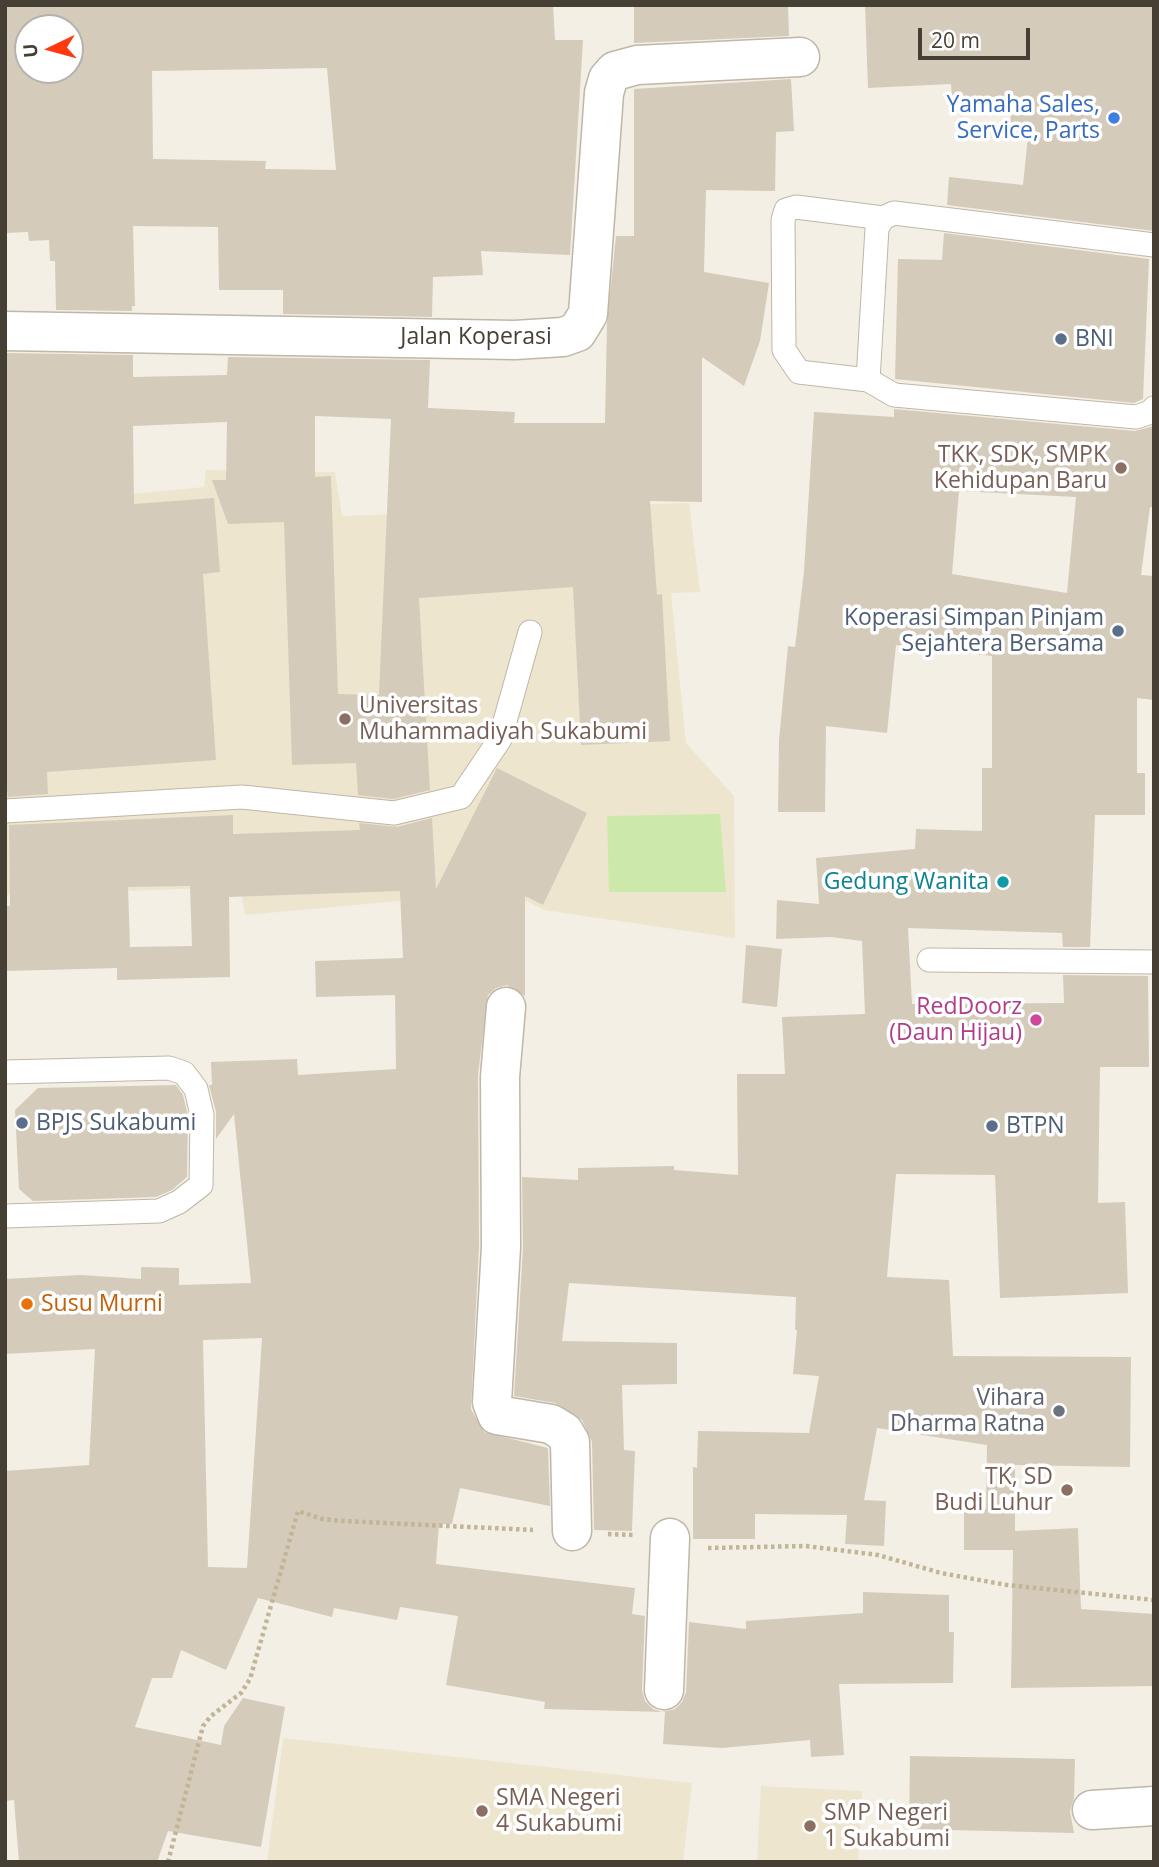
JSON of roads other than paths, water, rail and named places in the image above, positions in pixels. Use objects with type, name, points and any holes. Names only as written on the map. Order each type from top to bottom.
[{"type":"street","name":"Jalan Koperasi","points":[[5,331],[515,340],[563,337],[577,332],[588,314],[604,93],[608,79],[615,71],[636,65],[800,57]]},
{"type":"street","points":[[506,1007],[500,1077],[501,1247],[492,1402],[497,1415],[551,1424],[564,1432],[570,1442],[572,1531]]},
{"type":"street","points":[[664,1690],[670,1538]]},
{"type":"street","points":[[1092,1810],[1154,1806]]},
{"type":"lane","points":[[1154,245],[894,213],[883,218],[796,207],[786,210],[783,220],[784,350],[799,372],[868,380],[894,395],[1136,416],[1151,412],[1154,408]]},
{"type":"lane","points":[[868,380],[877,228],[883,218]]},
{"type":"lane","points":[[5,811],[242,797],[394,813],[461,797],[500,739],[530,632]]},
{"type":"lane","points":[[929,960],[1154,962]]},
{"type":"lane","points":[[5,1072],[169,1068],[184,1073],[196,1089],[202,1115],[201,1185],[179,1202],[159,1211],[5,1216]]},
{"type":"place","name":"Yamaha Sales, Service, Parts","points":[[1114,118]]},
{"type":"place","name":"BNI","points":[[1061,339]]},
{"type":"place","name":"TKK, SDK, SMPK Kehidupan Baru","points":[[1121,468]]},
{"type":"place","name":"Koperasi Simpan Pinjam Sejahtera Bersama","points":[[1118,631]]},
{"type":"place","name":"Universitas Muhammadiyah Sukabumi","points":[[345,719]]},
{"type":"place","name":"Gedung Wanita","points":[[1003,882]]},
{"type":"place","name":"RedDoorz (Daun Hijau)","points":[[1036,1020]]},
{"type":"place","name":"BPJS Sukabumi","points":[[22,1123]]},
{"type":"place","name":"BTPN","points":[[992,1126]]},
{"type":"place","name":"Susu Murni","points":[[27,1304]]},
{"type":"place","name":"Vihara Dharma Ratna","points":[[1059,1411]]},
{"type":"place","name":"TK, SD Budi Luhur","points":[[1067,1490]]},
{"type":"place","name":"SMA Negeri 4 Sukabumi","points":[[482,1811]]},
{"type":"place","name":"SMP Negeri 1 Sukabumi","points":[[810,1826]]}]
